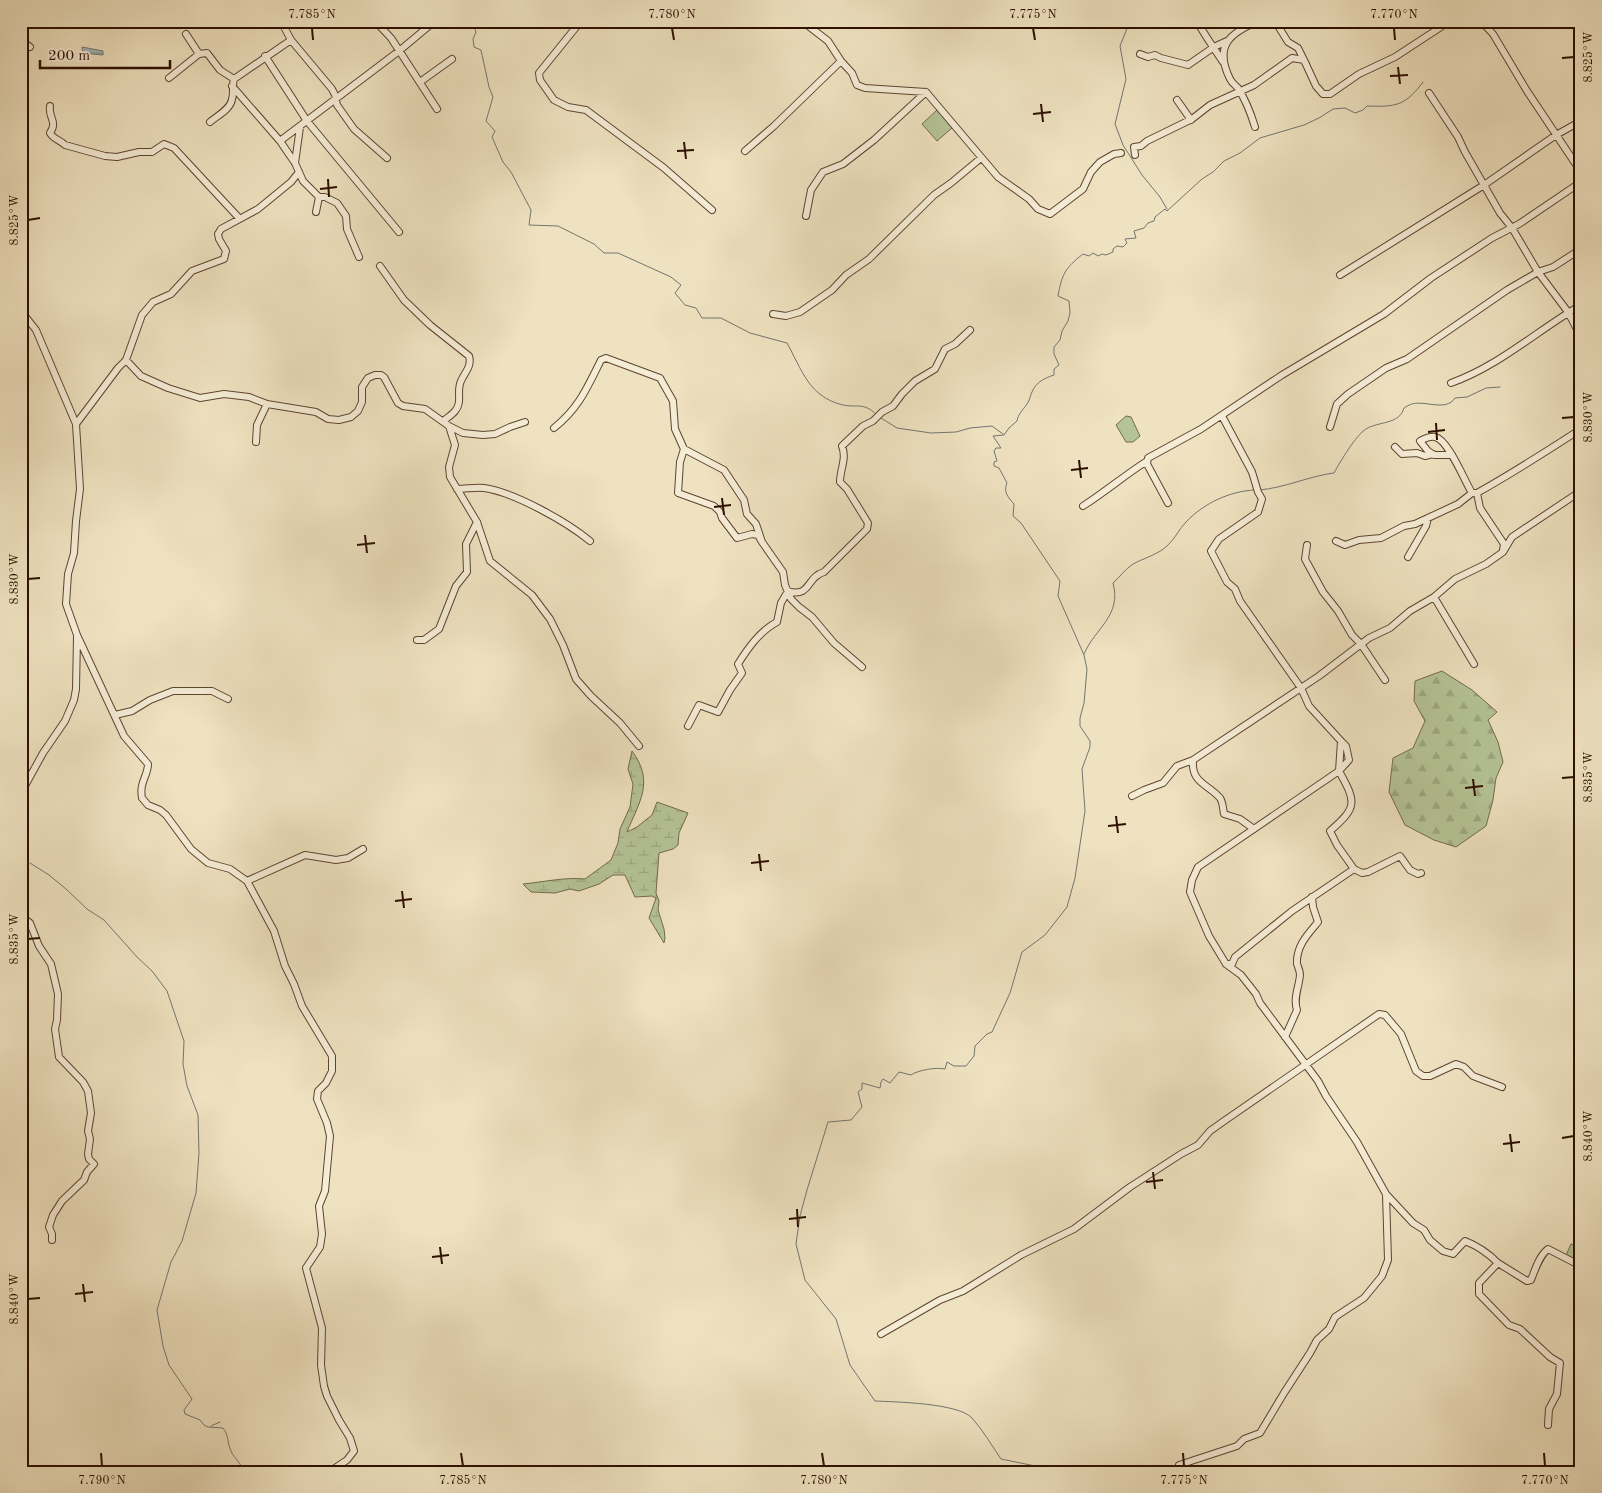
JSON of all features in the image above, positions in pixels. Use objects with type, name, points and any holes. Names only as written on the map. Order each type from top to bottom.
[{"type":"street","points":[[281,21],[290,40],[332,89],[337,105],[354,129],[387,158]]},
{"type":"street","points":[[375,21],[392,38],[436,109]]},
{"type":"street","points":[[280,141],[399,51],[435,21]]},
{"type":"street","points":[[581,21],[539,73],[540,80],[554,100],[568,107],[586,110],[664,168],[712,210]]},
{"type":"street","points":[[802,21],[828,40],[841,61],[852,73],[857,85],[865,88],[926,92],[998,178],[1029,199],[1038,209],[1050,214],[1083,189],[1091,172],[1100,162],[1114,154],[1122,154]]},
{"type":"street","points":[[1197,21],[1207,40],[1214,47],[1226,66]]},
{"type":"street","points":[[1140,54],[1148,57],[1155,54],[1161,58],[1188,65],[1214,47],[1227,41],[1244,27],[1259,21]]},
{"type":"street","points":[[1275,21],[1288,42],[1298,48],[1316,86],[1323,94],[1330,94],[1359,74],[1395,57],[1450,21]]},
{"type":"street","points":[[1481,21],[1493,34],[1556,136],[1581,172]]},
{"type":"street","points":[[186,34],[199,54]]},
{"type":"street","points":[[21,40],[30,47]]},
{"type":"street","points":[[210,122],[230,106],[233,99],[233,83],[265,56],[290,40]]},
{"type":"street","points":[[1227,41],[1223,52],[1226,66],[1231,81],[1240,92],[1251,114],[1255,127]]},
{"type":"street","points":[[169,78],[199,54],[207,53],[280,141],[295,163],[303,181],[319,197],[325,197],[337,203],[346,216],[347,229],[359,257]]},
{"type":"street","points":[[265,56],[308,121],[399,232]]},
{"type":"street","points":[[1135,155],[1134,148],[1191,120],[1210,105],[1254,85],[1292,58],[1304,60]]},
{"type":"street","points":[[420,82],[452,59]]},
{"type":"street","points":[[746,151],[841,61]]},
{"type":"street","points":[[806,216],[811,190],[823,172],[843,164],[926,92]]},
{"type":"street","points":[[1429,93],[1458,137],[1500,212],[1512,228],[1538,272],[1568,312],[1581,337]]},
{"type":"street","points":[[1177,100],[1191,120]]},
{"type":"street","points":[[50,106],[49,113],[54,122],[50,133],[52,137],[60,140],[65,145],[105,156],[117,157],[139,152],[152,152],[164,144],[174,148],[239,218]]},
{"type":"street","points":[[1340,275],[1484,185],[1581,121]]},
{"type":"street","points":[[295,163],[300,127]]},
{"type":"street","points":[[773,314],[786,316],[800,312],[832,290],[846,275],[868,259],[934,195],[981,158]]},
{"type":"street","points":[[76,424],[126,360],[142,316],[153,302],[171,294],[192,271],[224,259],[226,252],[219,240],[218,234],[221,229],[239,218],[258,210],[299,172]]},
{"type":"street","points":[[1083,506],[1104,493],[1122,477],[1152,456],[1222,416],[1282,375],[1384,314],[1431,278],[1492,238],[1512,228],[1581,182]]},
{"type":"street","points":[[316,212],[319,197]]},
{"type":"street","points":[[1330,427],[1338,404],[1348,394],[1386,368],[1407,359],[1508,290],[1538,272],[1553,267],[1581,249]]},
{"type":"street","points":[[380,266],[404,300],[430,325],[469,356],[468,370],[460,381],[460,403],[455,412],[443,421]]},
{"type":"street","points":[[1451,382],[1468,377],[1485,367],[1581,305]]},
{"type":"street","points":[[21,311],[36,330],[76,424],[80,489],[74,553],[68,574],[66,604],[77,635],[124,736],[148,764],[148,772],[142,781],[142,798],[148,805],[166,815],[191,849],[208,863],[230,868],[247,881],[274,931],[285,966],[302,1006],[332,1056],[332,1071],[326,1083],[318,1091],[317,1099],[330,1136],[325,1191],[319,1206],[322,1234],[320,1247],[306,1268],[322,1328],[320,1365],[324,1386],[327,1396],[350,1438],[354,1451],[347,1460],[329,1472]]},
{"type":"street","points":[[788,591],[797,593],[805,591],[817,574],[824,572],[867,529],[868,523],[847,489],[840,482],[844,466],[842,446],[863,426],[893,406],[915,381],[935,369],[945,349],[955,344],[970,330]]},
{"type":"street","points":[[554,428],[579,403],[601,360],[606,358],[660,378],[673,400],[675,429],[684,449],[724,470],[744,500],[747,514],[756,524],[762,542]]},
{"type":"street","points":[[126,360],[141,376],[168,388],[200,398],[224,394],[249,397],[267,404],[316,412],[328,419],[339,420],[351,417],[358,411],[362,402],[362,387],[368,378],[381,375],[384,377],[398,403],[403,406],[425,409],[449,426],[463,433],[495,434],[526,422]]},
{"type":"street","points":[[256,442],[256,425],[267,404]]},
{"type":"street","points":[[1222,416],[1252,472],[1262,499],[1258,512],[1219,539],[1211,551],[1227,582],[1235,589],[1240,601],[1302,688],[1309,706],[1341,742],[1339,771],[1351,793],[1352,805],[1343,820],[1330,831],[1337,845],[1354,869],[1362,873],[1368,872],[1400,856],[1410,870],[1418,874],[1421,873]]},
{"type":"street","points":[[449,426],[455,445],[449,467],[450,477],[477,522],[490,561],[532,595],[550,619],[563,644],[576,679],[620,723],[639,746]]},
{"type":"street","points":[[1336,541],[1345,545],[1359,540],[1381,538],[1394,530],[1415,524],[1458,504],[1522,467],[1544,451],[1581,429]]},
{"type":"street","points":[[1433,454],[1420,441],[1425,438],[1435,437],[1439,439],[1452,455],[1466,484],[1475,493],[1480,508],[1504,544],[1503,552]]},
{"type":"street","points":[[1395,447],[1402,454],[1417,453],[1425,456],[1433,454],[1441,456],[1452,455]]},
{"type":"street","points":[[684,449],[680,462],[678,493],[714,506],[737,538],[752,534],[758,535],[783,572],[785,585],[791,599],[799,608],[812,617],[834,644],[862,667]]},
{"type":"street","points":[[1147,461],[1168,503]]},
{"type":"street","points":[[457,489],[482,488],[504,493],[552,516],[590,541]]},
{"type":"street","points":[[1132,796],[1163,783],[1178,766],[1192,760],[1302,688],[1369,638],[1390,628],[1410,611],[1434,597],[1455,579],[1486,564],[1503,552],[1512,537],[1581,491]]},
{"type":"street","points":[[1408,556],[1426,526],[1428,518]]},
{"type":"street","points":[[416,640],[424,640],[439,630],[456,586],[467,572],[466,544],[477,522]]},
{"type":"street","points":[[1307,545],[1306,559],[1323,592],[1338,611],[1352,636],[1361,644],[1385,680]]},
{"type":"street","points":[[688,726],[699,705],[718,712],[742,673],[738,664],[746,650],[770,626],[777,622],[781,603],[788,591]]},
{"type":"street","points":[[1434,597],[1474,664]]},
{"type":"street","points":[[21,793],[43,753],[65,721],[74,700],[77,635]]},
{"type":"street","points":[[114,715],[132,711],[156,697],[173,691],[212,691],[228,699]]},
{"type":"street","points":[[1192,760],[1192,769],[1197,779],[1221,799],[1224,814],[1240,819],[1254,829]]},
{"type":"street","points":[[1339,771],[1198,867],[1192,880],[1190,892],[1209,936],[1226,964],[1240,975],[1256,994],[1260,1004],[1284,1038],[1318,1081],[1357,1142],[1386,1194],[1413,1224],[1424,1230],[1430,1240],[1443,1251],[1453,1254],[1465,1241],[1483,1250],[1498,1263],[1527,1281],[1531,1280],[1544,1251],[1548,1249],[1581,1266]]},
{"type":"street","points":[[247,881],[305,855],[336,860],[348,858],[363,849]]},
{"type":"street","points":[[1226,964],[1232,964],[1235,957],[1312,897],[1354,869]]},
{"type":"street","points":[[1284,1038],[1297,1010],[1296,990],[1300,974],[1297,964],[1300,945],[1318,922],[1312,897]]},
{"type":"street","points":[[21,916],[30,923],[40,946],[51,964],[58,994],[58,1020],[55,1029],[59,1057],[83,1082],[88,1091],[91,1113],[88,1130],[90,1140],[88,1154],[89,1159],[94,1164],[87,1172],[84,1180],[62,1200],[53,1215],[49,1227],[52,1240]]},
{"type":"street","points":[[881,1334],[940,1300],[963,1291],[1021,1255],[1074,1229],[1130,1187],[1198,1145],[1210,1131],[1379,1014],[1385,1015],[1401,1034],[1416,1071],[1424,1076],[1430,1076],[1456,1064],[1464,1067],[1473,1076],[1502,1087]]},
{"type":"street","points":[[1179,1465],[1237,1446],[1244,1439],[1260,1433],[1310,1353],[1316,1340],[1329,1329],[1335,1317],[1364,1298],[1382,1276],[1388,1260],[1386,1194]]},
{"type":"street","points":[[1498,1263],[1479,1283],[1479,1294],[1508,1325],[1520,1329],[1560,1364],[1557,1394],[1549,1409],[1548,1424]]},
{"type":"green space","points":[[937,110],[952,128],[937,141],[922,124]]},
{"type":"green space","points":[[1126,416],[1131,417],[1140,436],[1133,442],[1126,442],[1116,425]]},
{"type":"green space","points":[[1442,671],[1472,690],[1497,712],[1488,720],[1498,742],[1503,762],[1496,778],[1493,800],[1486,826],[1456,847],[1434,840],[1405,825],[1389,792],[1393,758],[1413,748],[1425,721],[1414,701],[1415,681]]},
{"type":"green space","points":[[632,751],[639,762],[644,782],[640,801],[627,832],[652,815],[657,802],[688,813],[679,833],[678,845],[673,849],[659,853],[656,893],[659,901],[658,910],[664,929],[664,943],[649,918],[656,898],[652,896],[635,897],[625,875],[613,875],[599,884],[579,891],[570,889],[555,893],[531,892],[523,884],[562,879],[585,879],[611,860],[618,843],[620,829],[630,807],[633,784],[628,769]]},
{"type":"green space","points":[[1571,1244],[1581,1248],[1581,1268],[1564,1260]]},
{"type":"water","points":[[82,47],[103,51],[103,55],[83,53]]},
{"type":"waterway","points":[[472,21],[476,32],[473,39],[474,47],[481,50],[493,97],[486,121],[495,131],[492,137],[503,162],[511,172],[531,210],[529,225],[558,226],[594,244],[604,253],[618,253],[671,277],[681,285],[675,293],[685,305],[696,308],[702,318],[721,318],[750,333],[787,343],[802,372],[814,389],[822,396],[843,405],[864,407],[876,414]]},
{"type":"waterway","points":[[1130,21],[1120,46],[1126,79],[1115,124],[1123,145],[1167,209]]},
{"type":"waterway","points":[[1065,1472],[1001,1459],[984,1433],[972,1418],[965,1413],[941,1406],[875,1401],[850,1365],[836,1319],[805,1280],[796,1244],[800,1216],[828,1122],[851,1120],[862,1107],[858,1092],[862,1089],[862,1083],[880,1088],[883,1079],[890,1083],[899,1072],[911,1075],[928,1069],[945,1069],[947,1062],[954,1066],[966,1066],[974,1056],[975,1046],[987,1034],[992,1032],[1010,993],[1022,952],[1045,935],[1067,907],[1075,878],[1085,811],[1082,769],[1090,747],[1090,741],[1080,726],[1087,669],[1084,655],[1058,596],[1060,581],[1021,523],[1013,516],[1014,504],[1006,492],[1007,483],[999,468],[994,466],[994,462],[997,461],[994,451],[996,448],[1001,448],[993,436],[1004,435],[1017,421],[1038,383],[1054,375],[1054,369],[1059,365],[1054,354],[1054,347],[1060,340],[1070,313],[1069,301],[1058,296],[1061,282],[1068,268],[1083,254],[1089,256],[1093,253],[1098,256],[1106,255],[1113,252],[1113,249],[1117,246],[1123,247],[1127,243],[1125,239],[1136,238],[1134,231],[1144,228],[1148,223],[1154,221],[1155,217],[1165,209],[1167,211],[1224,161],[1240,153],[1260,138],[1304,125],[1333,109],[1345,108],[1355,113],[1367,106],[1385,106],[1399,103],[1411,96],[1423,82]]},
{"type":"waterway","points":[[1259,490],[1334,473],[1348,449],[1362,432],[1371,426],[1393,420],[1410,404],[1441,405],[1451,402],[1455,398],[1467,397],[1486,388],[1500,387]]},
{"type":"waterway","points":[[881,418],[897,428],[931,433],[956,432],[970,428],[992,426],[1003,434]]},
{"type":"waterway","points":[[1084,654],[1111,613],[1115,594],[1113,583],[1127,568],[1167,546],[1186,522],[1209,504],[1236,493],[1255,490]]},
{"type":"waterway","points":[[30,863],[49,875],[87,909],[104,920],[152,971],[167,991],[184,1041],[183,1064],[187,1086],[198,1115],[199,1153],[196,1193],[182,1241],[171,1262],[157,1310],[163,1346],[169,1365],[192,1399],[184,1410],[185,1414],[200,1420],[208,1427],[223,1428],[232,1454],[241,1466],[242,1472]]},
{"type":"waterway","points":[[211,1426],[220,1422]]}]
